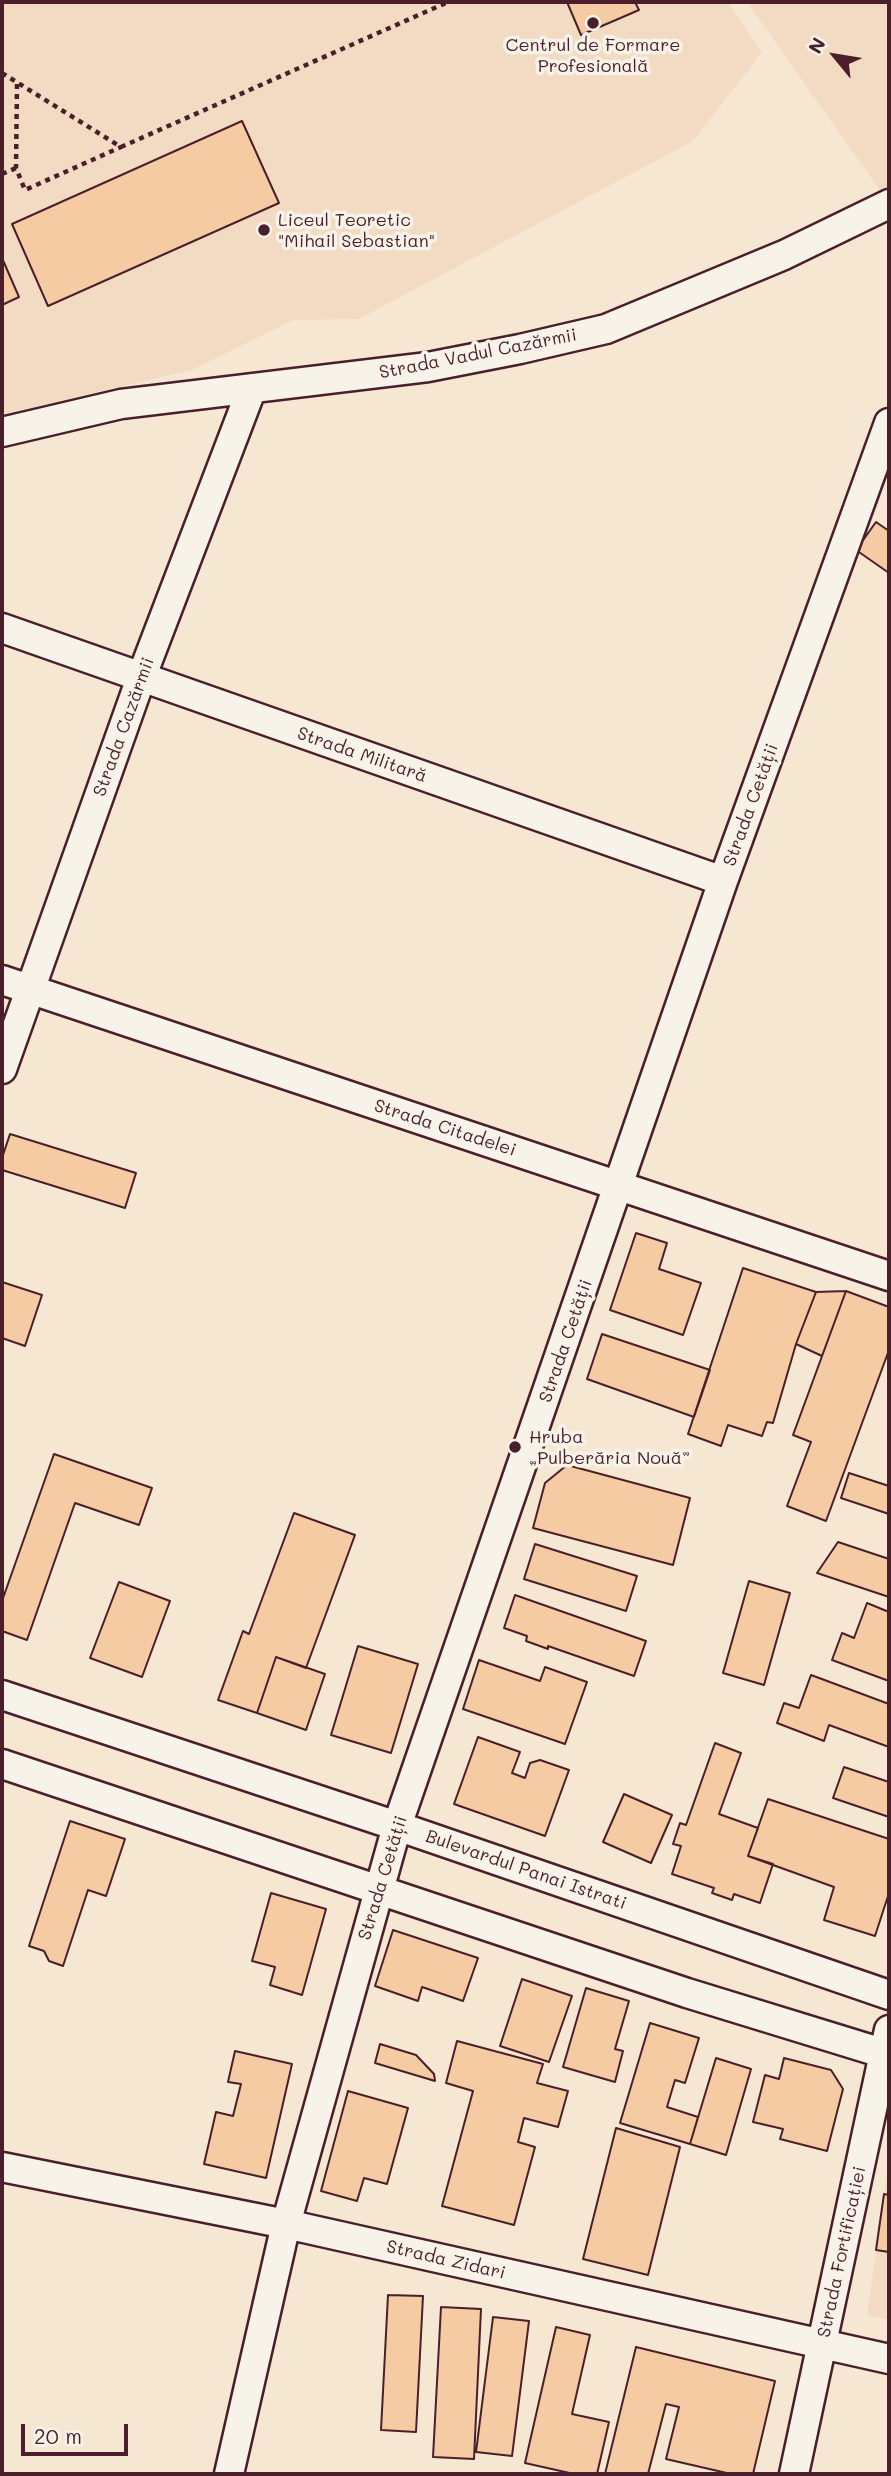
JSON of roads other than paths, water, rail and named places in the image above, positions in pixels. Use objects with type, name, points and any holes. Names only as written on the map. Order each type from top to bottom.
[{"type":"street","name":"Strada Vadul Cazărmii","points":[[2,432],[121,404],[428,367],[607,329],[785,255],[889,204]]},
{"type":"street","name":"Strada Cazărmii","points":[[2,1069],[141,678],[253,388]]},
{"type":"street","name":"Strada Cetății","points":[[229,2474],[286,2224],[397,1826],[723,881],[889,423]]},
{"type":"street","name":"Strada Militară","points":[[2,628],[723,881]]},
{"type":"street","name":"Strada Citadelei","points":[[2,980],[889,1276]]},
{"type":"street","name":"Bulevardul Panai Istrati","points":[[2,1695],[397,1826],[889,1995]]},
{"type":"street","points":[[2,1764],[687,1993],[887,2046]]},
{"type":"street","name":"Strada Fortificației","points":[[794,2474],[887,2046]]},
{"type":"street","name":"Strada Zidari","points":[[2,2167],[286,2224],[889,2359]]},
{"type":"place","name":"Centrul de Formare Profesională","points":[[593,23]]},
{"type":"place","name":"Liceul Teoretic \"Mihail Sebastian\"","points":[[264,230]]},
{"type":"place","name":"Hruba „Pulberăria Nouă”","points":[[515,1447]]}]
